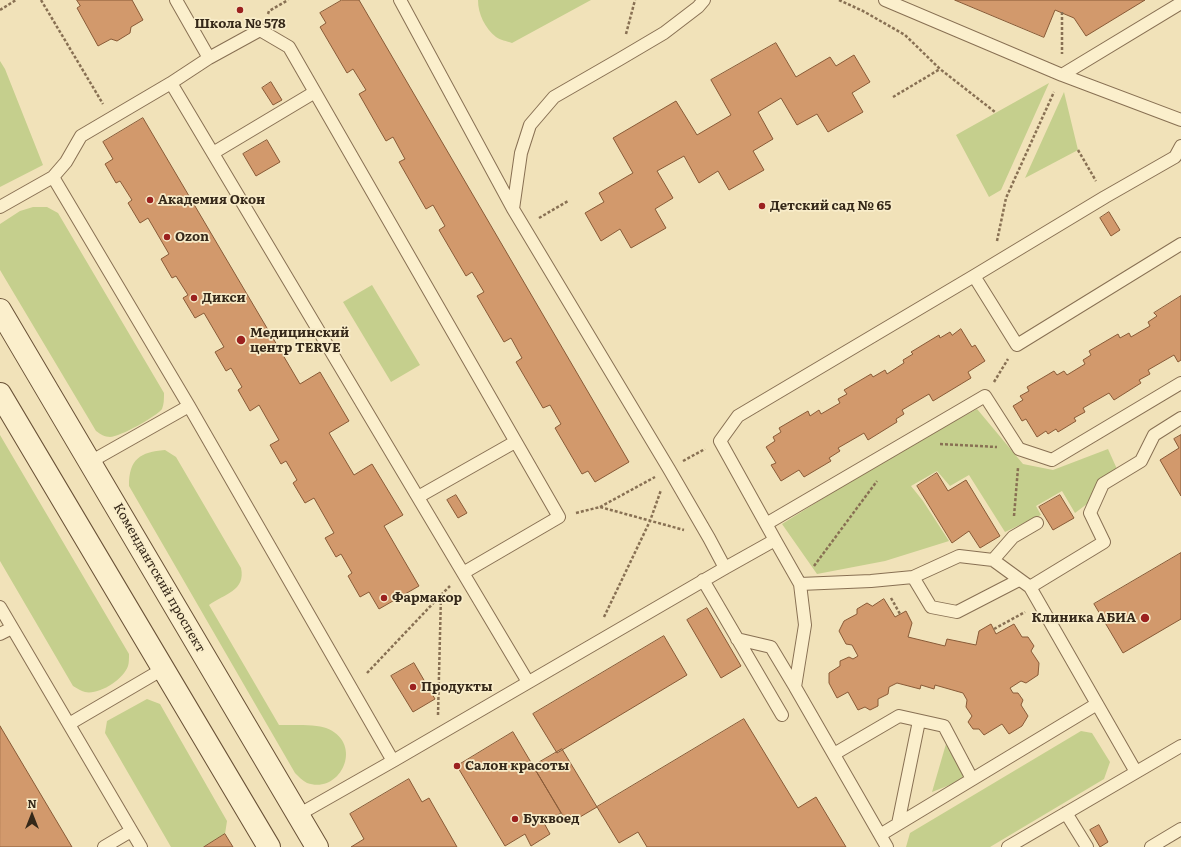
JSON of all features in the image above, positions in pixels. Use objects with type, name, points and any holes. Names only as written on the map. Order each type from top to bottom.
[{"type":"main road","name":"Комендантский проспект","points":[[0,310],[317,847]]},
{"type":"main road","points":[[0,394],[269,847]]},
{"type":"lane","points":[[176,0],[209,58]]},
{"type":"lane","points":[[400,0],[513,209],[669,469],[725,568]]},
{"type":"lane","points":[[513,209],[521,153],[530,125],[554,96],[620,60],[664,33],[698,7],[704,0]]},
{"type":"lane","points":[[885,0],[1062,75],[1181,120]]},
{"type":"lane","points":[[1062,75],[1181,3]]},
{"type":"lane","points":[[0,207],[53,177],[66,162],[81,136],[171,83],[209,58],[260,30],[289,47],[559,517],[463,573]]},
{"type":"lane","points":[[171,83],[528,682]]},
{"type":"lane","points":[[212,153],[315,92]]},
{"type":"lane","points":[[795,687],[805,625],[800,584],[720,441],[738,416],[1105,197],[1178,162],[1181,146]]},
{"type":"lane","points":[[53,177],[189,406],[393,761]]},
{"type":"lane","points":[[974,276],[1017,345],[1181,244]]},
{"type":"lane","points":[[766,524],[985,396],[1019,449],[1052,460],[1181,383]]},
{"type":"lane","points":[[90,462],[189,406]]},
{"type":"lane","points":[[1030,587],[1104,542],[1090,513],[1103,484],[1141,461],[1154,435],[1181,418]]},
{"type":"lane","points":[[418,497],[515,442]]},
{"type":"lane","points":[[993,560],[1013,537],[1037,523]]},
{"type":"lane","points":[[298,815],[775,540]]},
{"type":"lane","points":[[800,584],[871,581],[913,577],[959,556],[993,560],[1030,587],[1097,704],[1112,720],[1136,772]]},
{"type":"lane","points":[[913,577],[931,607],[958,612],[1019,580]]},
{"type":"lane","points":[[704,580],[782,715]]},
{"type":"lane","points":[[0,607],[141,847]]},
{"type":"lane","points":[[0,634],[12,628]]},
{"type":"lane","points":[[737,639],[772,647],[887,847]]},
{"type":"lane","points":[[69,724],[164,669]]},
{"type":"lane","points":[[880,835],[1097,704]]},
{"type":"lane","points":[[834,754],[899,716],[944,726],[972,779]]},
{"type":"lane","points":[[898,824],[919,720]]},
{"type":"lane","points":[[1008,847],[1181,746]]},
{"type":"lane","points":[[1066,813],[1087,847]]},
{"type":"lane","points":[[1151,847],[1181,829]]},
{"type":"lane","points":[[104,847],[131,831]]},
{"type":"path","points":[[0,10],[16,0]]},
{"type":"path","points":[[41,0],[111,118]]},
{"type":"path","points":[[260,30],[269,11],[288,0]]},
{"type":"path","points":[[620,60],[635,0]]},
{"type":"path","points":[[839,0],[863,11],[905,35],[940,69],[994,112]]},
{"type":"path","points":[[992,265],[1006,198],[1062,75],[1062,12]]},
{"type":"path","points":[[893,97],[940,69]]},
{"type":"path","points":[[1078,150],[1105,197]]},
{"type":"path","points":[[524,227],[568,201]]},
{"type":"path","points":[[985,396],[1017,345]]},
{"type":"path","points":[[907,442],[1019,449],[1013,537]]},
{"type":"path","points":[[590,646],[650,521],[669,469]]},
{"type":"path","points":[[800,584],[879,479]]},
{"type":"path","points":[[559,517],[600,508],[709,538]]},
{"type":"path","points":[[367,673],[463,573]]},
{"type":"path","points":[[437,735],[441,595]]},
{"type":"path","points":[[894,603],[900,614]]},
{"type":"path","points":[[994,629],[1039,604]]},
{"type":"green space","points":[[478,0],[591,0],[512,43],[498,38],[492,33],[483,20],[478,5]]},
{"type":"green space","points":[[0,61],[5,69],[43,165],[0,187]]},
{"type":"green space","points":[[1049,83],[1001,190],[989,197],[956,135]]},
{"type":"green space","points":[[1064,92],[1078,150],[1025,178]]},
{"type":"green space","points":[[33,207],[47,207],[58,213],[164,393],[163,407],[159,412],[138,426],[122,434],[108,437],[96,431],[0,270],[0,224],[20,211]]},
{"type":"green space","points":[[372,285],[420,365],[391,382],[343,302]]},
{"type":"green space","points":[[977,409],[1023,464],[1053,470],[1108,449],[1121,478],[1075,513],[1062,491],[1036,506],[1041,515],[1005,532],[969,475],[950,486],[937,471],[911,486],[923,501],[949,541],[885,561],[817,574],[782,524],[889,457]]},
{"type":"green space","points":[[0,435],[129,654],[128,665],[125,671],[116,681],[103,689],[85,692],[73,686],[0,561]]},
{"type":"green space","points":[[165,450],[176,457],[241,568],[242,576],[237,587],[209,605],[279,725],[322,727],[338,735],[344,745],[346,755],[344,766],[338,775],[330,782],[319,785],[307,783],[295,773],[129,486],[131,469],[138,459],[149,453]]},
{"type":"green space","points":[[147,699],[160,704],[227,821],[225,834],[204,847],[171,847],[105,733],[107,721]]},
{"type":"green space","points":[[1081,731],[1092,733],[1110,762],[1104,779],[990,847],[906,847],[910,833]]},
{"type":"green space","points":[[946,744],[965,779],[932,792]]},
{"type":"building","points":[[77,0],[132,0],[143,20],[131,27],[130,33],[117,41],[111,39],[98,46],[77,8],[80,6]]},
{"type":"building","points":[[342,0],[359,0],[629,462],[595,482],[588,471],[582,474],[555,428],[561,424],[550,405],[543,408],[516,362],[522,358],[511,338],[504,342],[477,296],[484,292],[472,272],[466,276],[439,230],[445,226],[433,205],[426,209],[399,162],[405,159],[393,137],[386,141],[359,94],[366,90],[353,69],[347,73],[320,27],[326,23],[320,13]]},
{"type":"building","points":[[955,0],[1145,0],[1086,36],[1074,18],[1055,10],[1044,37]]},
{"type":"building","points":[[776,43],[796,77],[830,57],[836,66],[854,55],[870,82],[852,93],[863,112],[828,132],[817,114],[797,125],[781,98],[758,112],[773,139],[753,151],[764,170],[729,190],[718,171],[699,183],[684,156],[657,171],[673,198],[655,209],[666,228],[631,248],[620,229],[601,241],[585,213],[604,202],[599,193],[633,173],[613,138],[676,101],[697,135],[731,115],[711,80]]},
{"type":"building","points":[[271,82],[282,100],[273,105],[262,88]]},
{"type":"building","points":[[143,118],[300,384],[320,372],[349,421],[329,433],[354,475],[372,464],[403,515],[384,526],[419,586],[379,609],[369,592],[360,597],[348,576],[352,573],[341,554],[336,557],[325,538],[334,533],[314,498],[305,503],[293,483],[297,480],[286,461],[281,464],[270,445],[279,440],[259,405],[250,411],[238,390],[242,387],[231,368],[226,371],[215,352],[224,347],[204,313],[195,318],[183,298],[188,295],[176,276],[172,278],[161,259],[169,254],[148,218],[140,223],[128,203],[132,200],[120,181],[116,183],[105,164],[113,159],[103,142]]},
{"type":"building","points":[[267,140],[280,162],[256,176],[243,154]]},
{"type":"building","points":[[1109,212],[1120,230],[1111,236],[1100,218]]},
{"type":"building","points":[[1181,296],[1181,360],[1178,362],[1174,355],[1148,370],[1150,374],[1139,380],[1141,383],[1114,400],[1109,393],[1083,408],[1085,412],[1074,418],[1076,421],[1058,432],[1056,429],[1048,434],[1046,431],[1037,437],[1026,419],[1022,421],[1013,406],[1023,400],[1020,396],[1029,391],[1027,387],[1054,371],[1057,375],[1064,371],[1067,375],[1085,364],[1083,360],[1091,355],[1089,351],[1118,334],[1120,338],[1129,333],[1131,337],[1150,326],[1148,322],[1157,316],[1154,313]]},
{"type":"building","points":[[961,329],[972,347],[975,345],[985,361],[968,372],[971,378],[933,401],[929,394],[902,410],[904,414],[896,419],[897,422],[868,440],[864,433],[838,448],[840,451],[829,458],[831,461],[804,477],[799,470],[781,481],[771,465],[776,463],[766,447],[775,441],[773,437],[781,432],[779,428],[808,411],[810,416],[819,410],[821,414],[840,403],[838,399],[847,394],[844,390],[871,374],[873,377],[885,370],[887,374],[904,363],[903,360],[913,354],[911,352],[939,335],[940,338],[950,332],[952,335]]},
{"type":"building","points":[[1181,435],[1181,496],[1160,460],[1179,448],[1174,439]]},
{"type":"building","points":[[937,473],[948,491],[966,480],[1000,536],[980,548],[969,531],[952,543],[917,486]]},
{"type":"building","points":[[456,495],[467,513],[458,518],[447,500]]},
{"type":"building","points":[[1060,495],[1074,518],[1053,530],[1039,507]]},
{"type":"building","points":[[1181,553],[1181,619],[1123,653],[1094,604]]},
{"type":"building","points":[[884,599],[895,617],[906,611],[912,623],[908,637],[945,646],[947,639],[976,645],[979,631],[991,624],[996,634],[1014,624],[1022,637],[1028,637],[1034,646],[1031,651],[1039,663],[1038,675],[1026,683],[1021,681],[1010,688],[1013,693],[1018,693],[1023,700],[1021,705],[1028,716],[1022,726],[1009,734],[1002,724],[984,735],[979,729],[973,729],[968,722],[972,716],[966,707],[967,700],[963,693],[935,685],[934,689],[921,685],[920,689],[897,683],[889,687],[888,694],[878,699],[878,706],[870,710],[865,707],[858,710],[848,692],[837,698],[829,683],[829,673],[840,666],[840,661],[849,657],[853,659],[858,656],[852,645],[846,644],[839,631],[844,621],[857,614],[857,609],[867,603],[872,606]]},
{"type":"building","points":[[707,608],[741,666],[721,678],[687,620]]},
{"type":"building","points":[[664,636],[687,675],[557,753],[533,714]]},
{"type":"building","name":"Продукты","points":[[414,663],[435,699],[413,712],[391,676]]},
{"type":"building","points":[[744,719],[798,808],[816,797],[846,847],[647,847],[638,832],[619,843],[597,807]]},
{"type":"building","points":[[0,726],[72,847],[0,847]]},
{"type":"building","points":[[513,732],[561,813],[544,823],[550,834],[531,846],[525,834],[505,846],[457,766]]},
{"type":"building","points":[[562,749],[597,807],[568,824],[533,766]]},
{"type":"building","points":[[409,779],[422,802],[429,798],[457,847],[351,847],[364,839],[350,814]]},
{"type":"building","points":[[1099,825],[1108,842],[1100,847],[1090,830]]},
{"type":"building","points":[[225,834],[233,847],[204,847]]},
{"type":"place","name":"Школа № 578","points":[[240,10]]},
{"type":"place","name":"Академия Окон","points":[[150,200]]},
{"type":"place","name":"Детский сад № 65","points":[[762,206]]},
{"type":"place","name":"Ozon","points":[[167,237]]},
{"type":"place","name":"Дикси","points":[[194,298]]},
{"type":"place","name":"Медицинский центр TERVE","points":[[241,340]]},
{"type":"place","name":"Фармакор","points":[[384,598]]},
{"type":"place","name":"Клиника АБИА","points":[[1145,618]]},
{"type":"place","name":"Продукты","points":[[413,687]]},
{"type":"place","name":"Салон красоты","points":[[457,766]]},
{"type":"place","name":"Буквоед","points":[[515,819]]}]
